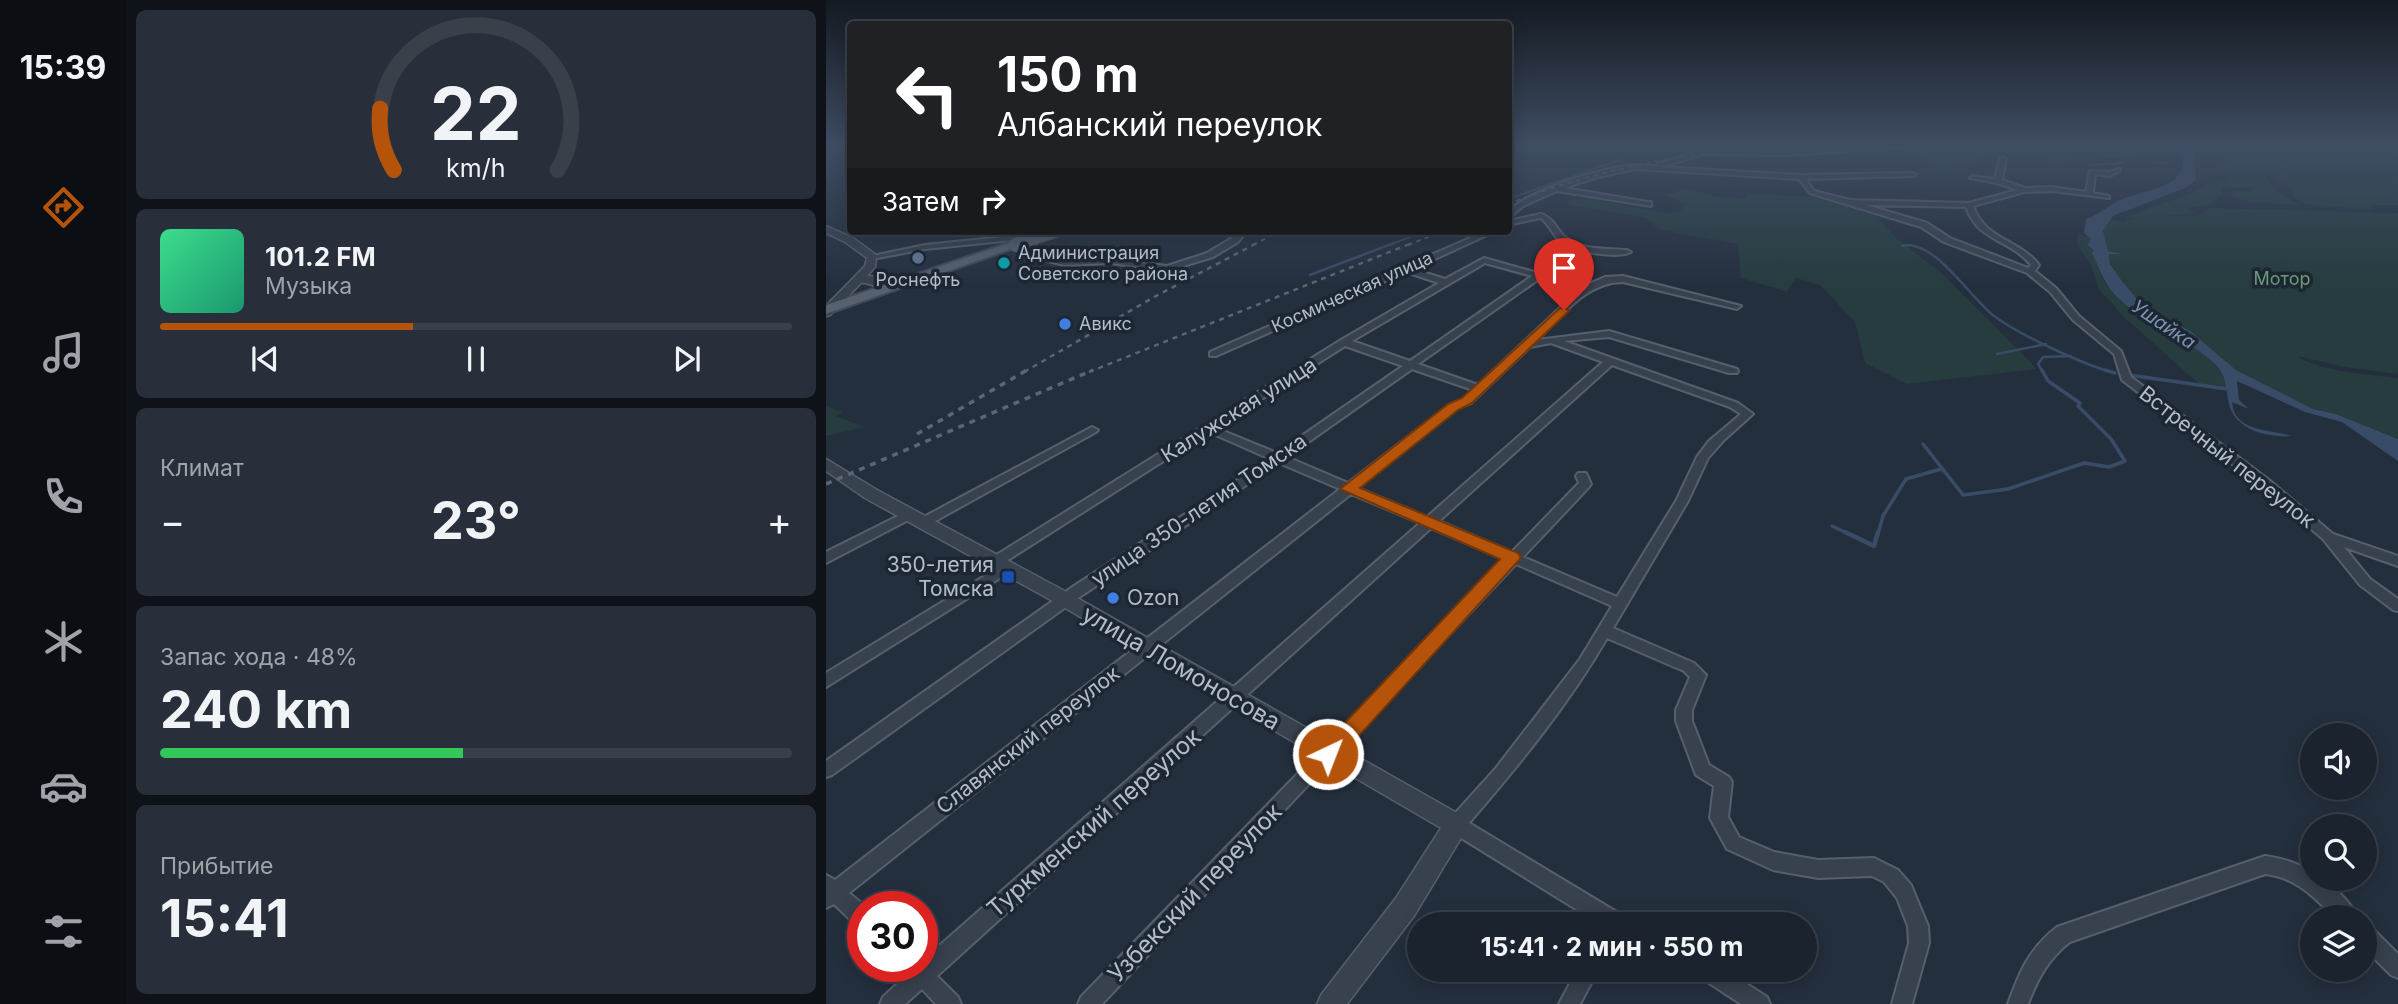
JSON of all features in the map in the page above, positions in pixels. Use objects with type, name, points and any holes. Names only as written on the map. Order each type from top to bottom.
[{"type":"main road","points":[[828,310],[1047,235]]},
{"type":"street","points":[[1512,213],[1520,204],[1547,192]]},
{"type":"street","points":[[1578,192],[1647,204]]},
{"type":"street","points":[[1812,192],[1924,225],[1947,240],[2030,271]]},
{"type":"street","points":[[1850,202],[1969,205],[2017,192]]},
{"type":"street","points":[[2078,192],[2108,197]]},
{"type":"street","name":"Встречный переулок","points":[[1969,205],[1970,212],[1995,240],[2030,257],[2035,265],[2030,271],[2053,290],[2076,318],[2118,353],[2126,378],[2215,442],[2328,537],[2365,582],[2398,606]]},
{"type":"street","points":[[1512,222],[1541,216],[1552,223],[1562,239],[1577,246],[1627,251]]},
{"type":"street","points":[[826,229],[849,240],[872,257],[925,247],[1022,237],[1033,240],[1031,254],[1064,263],[1111,261],[1167,269],[1210,254],[1239,235]]},
{"type":"street","name":"Космическая улица","points":[[1213,354],[1483,235]]},
{"type":"street","points":[[828,310],[870,267],[872,257]]},
{"type":"street","name":"Калужская улица","points":[[826,681],[1345,342],[1446,282],[1485,260],[1539,275]]},
{"type":"street","points":[[1405,269],[1446,282]]},
{"type":"street","points":[[1539,275],[1585,289],[1608,279],[1623,279],[1737,306]]},
{"type":"street","name":"улица 350-летия Томска","points":[[826,770],[1066,600],[1277,459],[1539,275]]},
{"type":"street","points":[[859,280],[872,279],[889,288]]},
{"type":"street","name":"Славянский переулок","points":[[829,892],[1480,389],[1585,289]]},
{"type":"street","points":[[1529,344],[1609,334],[1733,371]]},
{"type":"street","points":[[1330,1004],[1405,907],[1456,825],[1503,773],[1585,663],[1673,514],[1688,495],[1698,465],[1718,438],[1748,414],[1734,404],[1552,340]]},
{"type":"street","points":[[1345,342],[1480,389]]},
{"type":"street","name":"Туркменский переулок","points":[[938,953],[1234,699],[1334,605],[1610,361]]},
{"type":"street","points":[[826,558],[917,518],[1092,429]]},
{"type":"street","points":[[1210,429],[1619,603]]},
{"type":"street","name":"улица Ломоносова","points":[[827,465],[1456,825],[1597,912]]},
{"type":"street","name":"Узбекский переулок","points":[[1088,1004],[1585,484],[1582,476]]},
{"type":"street","points":[[2328,537],[2398,561]]},
{"type":"street","points":[[1604,630],[1689,667],[1698,675],[1684,710],[1684,721],[1702,770],[1723,782],[1719,818],[1732,843],[1773,861],[1818,869],[1874,867],[1891,876],[1904,892],[1918,926],[1919,943],[1902,1004]]},
{"type":"street","points":[[2018,1004],[2031,968],[2043,949],[2064,934],[2265,864],[2282,865],[2305,876],[2335,905]]},
{"type":"street","points":[[829,892],[847,906]]},
{"type":"street","points":[[2377,947],[2398,968]]},
{"type":"street","name":"Туркменский переулок","points":[[890,1004],[908,982]]},
{"type":"street","points":[[930,982],[951,1004]]},
{"type":"street","points":[[1569,1004],[1581,982]]},
{"type":"street","points":[[1726,982],[1760,1004]]},
{"type":"green space","points":[[1698,192],[1717,197],[1745,199],[1747,193],[1824,198],[1876,216],[1897,239],[1942,273],[2037,369],[1907,384],[1865,363],[1855,322],[1820,285],[1796,278],[1787,292],[1741,278],[1738,244],[1661,230],[1644,217],[1569,205],[1567,201],[1585,198],[1667,213],[1680,211],[1686,204],[1664,195]]},
{"type":"green space","name":"Мотор","points":[[2222,192],[2222,194],[2211,204],[2188,208],[2196,214],[2143,217],[2199,215],[2208,208],[2398,213],[2398,374],[2345,367],[2298,356],[2331,369],[2398,378],[2398,439],[2336,414],[2313,409],[2236,370],[2190,331],[2142,305],[2110,263],[2109,254],[2121,254],[2108,251],[2103,239],[2105,227],[2109,219],[2124,222],[2131,218],[2124,217],[2192,193]]},
{"type":"green space","name":"Мотор","points":[[2232,192],[2279,192],[2300,205],[2252,203],[2232,197]]},
{"type":"green space","name":"Мотор","points":[[2291,192],[2398,192],[2398,205],[2374,205],[2369,210],[2306,204],[2296,199]]},
{"type":"green space","points":[[2078,233],[2091,239],[2089,247],[2094,250],[2092,253],[2100,272],[2115,295],[2133,309],[2198,348],[2221,373],[2227,388],[2199,384],[2125,318],[2099,289],[2091,265],[2077,244]]},
{"type":"green space","points":[[826,406],[843,412],[835,416],[865,427],[826,436]]},
{"type":"water","name":"Ушайка","points":[[2145,192],[2175,192],[2113,216],[2103,231],[2108,251],[2123,254],[2109,254],[2110,264],[2142,305],[2190,331],[2236,370],[2313,409],[2336,414],[2398,439],[2398,461],[2342,422],[2305,412],[2237,381],[2239,400],[2249,409],[2232,402],[2239,419],[2255,428],[2291,436],[2264,434],[2240,422],[2231,409],[2224,379],[2216,365],[2119,299],[2103,278],[2092,253],[2094,250],[2087,245],[2091,239],[2084,233],[2086,219],[2131,196]]},
{"type":"waterway","points":[[1512,198],[1528,192]]},
{"type":"waterway","points":[[1389,245],[1415,235]]},
{"type":"waterway","points":[[1310,275],[1394,243]]},
{"type":"waterway","points":[[1906,245],[1912,245]]},
{"type":"waterway","points":[[1902,246],[1914,246],[1939,260],[1994,316],[2044,344]]},
{"type":"waterway","points":[[1997,354],[2044,344]]},
{"type":"waterway","points":[[2044,344],[2070,356]]},
{"type":"waterway","points":[[2043,372],[2038,364],[2043,357],[2070,356]]},
{"type":"waterway","points":[[2070,356],[2108,371]]},
{"type":"waterway","points":[[1923,444],[1963,495],[2008,489],[2084,463],[2109,467],[2125,461],[2111,439],[2078,406],[2080,403],[2048,381],[2042,370]]},
{"type":"waterway","points":[[2108,371],[2115,373]]},
{"type":"waterway","points":[[2129,375],[2227,389]]},
{"type":"waterway","points":[[1878,534],[1883,516],[1906,479],[1941,469]]},
{"type":"waterway","points":[[1832,526],[1849,534]]},
{"type":"waterway","points":[[1845,532],[1874,546],[1878,532]]},
{"type":"railway","points":[[1512,203],[1542,192]]},
{"type":"railway","points":[[1253,245],[1272,235]]},
{"type":"railway","points":[[1408,245],[1433,235]]},
{"type":"railway","points":[[1024,372],[1156,296],[1257,243]]},
{"type":"railway","points":[[1089,372],[1412,243]]},
{"type":"railway","points":[[917,434],[1027,370]]},
{"type":"railway","points":[[826,484],[1093,370]]},
{"type":"place","name":"Роснефть","points":[[918,258]]},
{"type":"place","name":"Администрация Советского района","points":[[1004,263]]},
{"type":"place","name":"Авикс","points":[[1065,324]]},
{"type":"place","name":"350-летия Томска","points":[[1008,577]]},
{"type":"place","name":"Ozon","points":[[1113,598]]},
{"type":"route","points":[[1328,754],[1512,558],[1348,489],[1453,407],[1467,401],[1564,310]]}]
